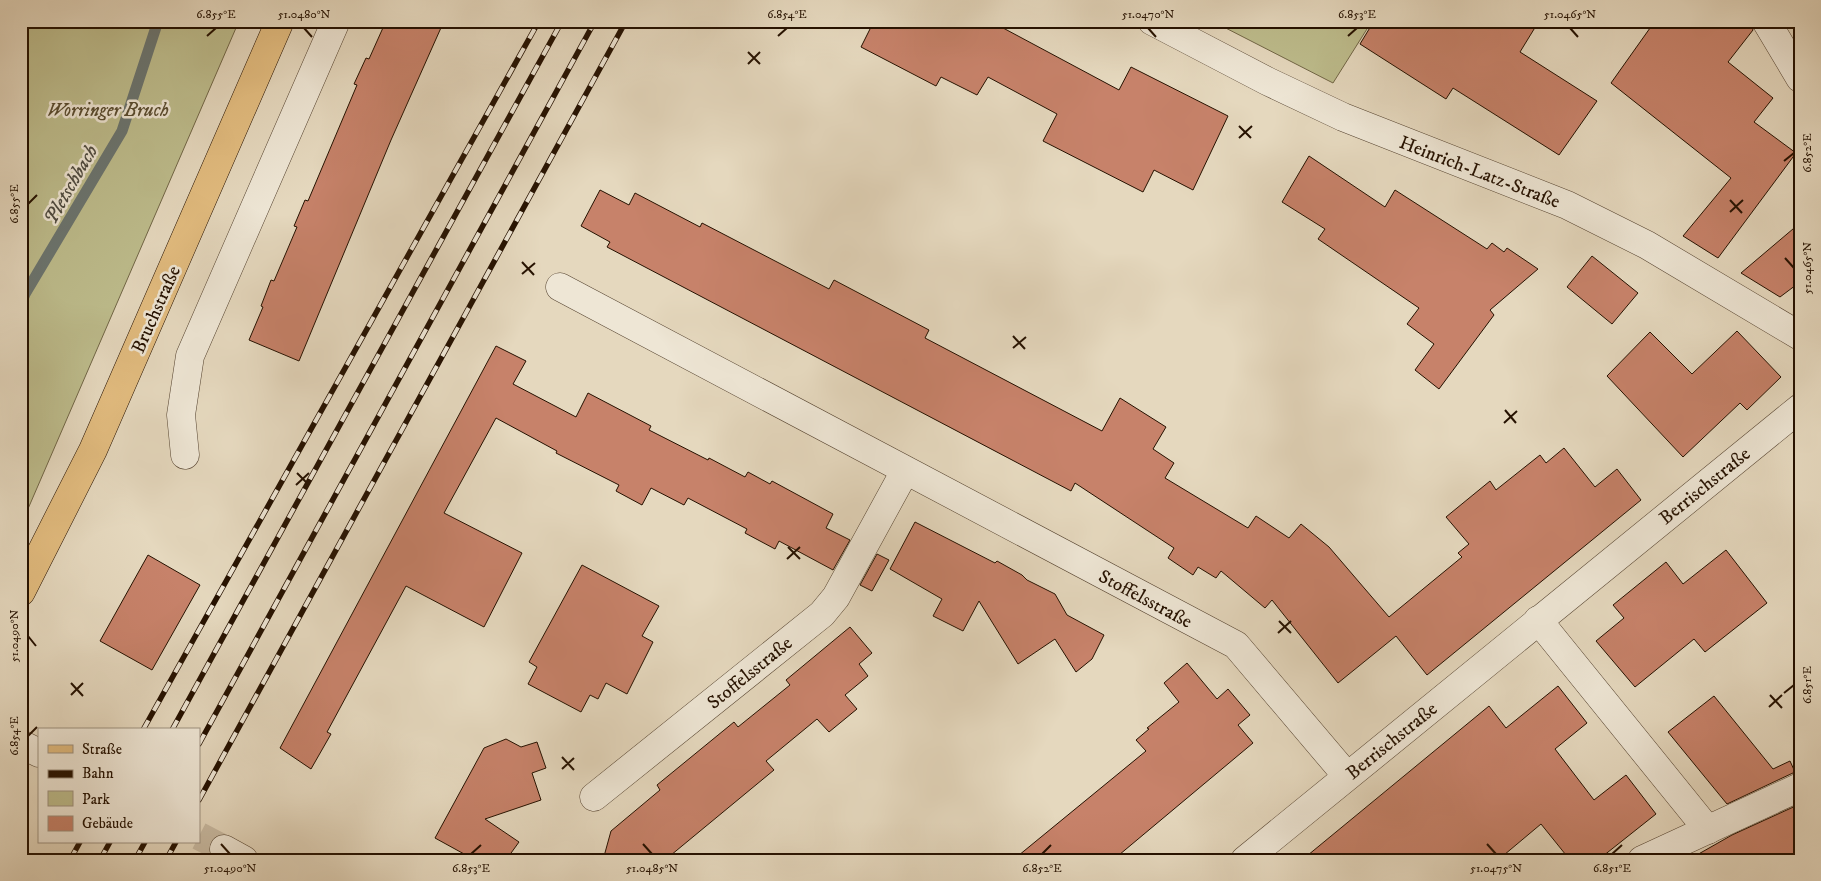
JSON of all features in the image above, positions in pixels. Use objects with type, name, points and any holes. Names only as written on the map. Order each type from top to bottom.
[{"type":"main road","name":"Bruchstraße","points":[[21,592],[93,450],[280,21]]},
{"type":"street","points":[[185,455],[181,415],[190,356],[336,21]]},
{"type":"street","name":"Heinrich-Latz-Straße","points":[[1152,21],[1343,118],[1567,205],[1647,244],[1800,336]]},
{"type":"street","points":[[1766,21],[1800,78]]},
{"type":"street","name":"Stoffelsstraße","points":[[560,288],[1236,645],[1347,776]]},
{"type":"street","name":"Berrischstraße","points":[[1245,860],[1800,408]]},
{"type":"street","name":"Stoffelsstraße","points":[[594,797],[822,614],[836,597],[904,471]]},
{"type":"street","points":[[1538,620],[1708,830]]},
{"type":"street","points":[[21,744],[38,752]]},
{"type":"street","points":[[1642,860],[1800,787]]},
{"type":"green space","name":"Worringer Bruch","points":[[21,21],[239,21],[21,525]]},
{"type":"green space","points":[[1212,21],[1372,21],[1333,83]]},
{"type":"building","points":[[386,21],[444,21],[391,140],[299,361],[249,340],[263,307],[261,306],[271,280],[274,281],[297,227],[294,226],[305,200],[308,201],[357,85],[354,84],[366,58],[369,59]]},
{"type":"building","points":[[874,21],[990,21],[1119,90],[1131,67],[1228,116],[1193,190],[1154,170],[1143,192],[1043,141],[1057,114],[988,77],[977,95],[941,77],[936,86],[861,47]]},
{"type":"building","points":[[1374,21],[1539,21],[1520,52],[1597,101],[1559,155],[1453,88],[1446,99],[1360,44]]},
{"type":"building","points":[[1655,21],[1750,21],[1753,30],[1728,62],[1773,98],[1754,122],[1796,153],[1718,258],[1683,236],[1731,178],[1611,83]]},
{"type":"building","points":[[1309,156],[1385,207],[1395,190],[1487,249],[1492,243],[1504,252],[1507,248],[1538,269],[1490,310],[1494,315],[1439,389],[1415,370],[1434,344],[1407,324],[1419,308],[1318,239],[1325,229],[1282,202]]},
{"type":"building","points":[[600,190],[629,205],[635,193],[700,227],[702,223],[829,289],[834,280],[929,330],[925,338],[1102,431],[1120,398],[1166,427],[1153,449],[1174,463],[1165,478],[1248,528],[1256,516],[1289,538],[1301,524],[1329,547],[1389,617],[1462,557],[1458,553],[1469,544],[1446,517],[1490,481],[1496,490],[1540,455],[1546,463],[1564,448],[1595,487],[1617,469],[1641,500],[1427,675],[1396,636],[1338,683],[1272,600],[1265,608],[1221,571],[1216,578],[1198,567],[1193,575],[1168,558],[1174,548],[1075,483],[1071,491],[607,247],[610,242],[581,226]]},
{"type":"building","points":[[1800,223],[1800,282],[1780,297],[1741,273]]},
{"type":"building","points":[[1592,256],[1638,293],[1612,324],[1567,287]]},
{"type":"building","points":[[1737,331],[1781,377],[1747,410],[1740,403],[1683,457],[1607,376],[1650,332],[1692,374]]},
{"type":"building","points":[[496,346],[526,361],[513,384],[576,417],[588,393],[651,426],[649,430],[708,460],[709,458],[745,477],[748,472],[770,484],[772,481],[833,514],[826,528],[850,540],[833,570],[779,541],[775,549],[745,533],[747,529],[688,498],[684,505],[651,488],[642,505],[616,491],[619,485],[556,453],[557,451],[496,418],[444,513],[522,553],[484,627],[406,586],[327,732],[331,734],[311,769],[280,748]]},
{"type":"building","points":[[915,522],[995,563],[997,561],[1022,575],[1027,580],[1055,594],[1067,615],[1104,635],[1092,659],[1076,672],[1055,639],[1018,664],[979,601],[963,631],[933,616],[942,599],[890,569]]},
{"type":"building","points":[[1726,550],[1767,603],[1705,652],[1694,639],[1635,687],[1596,641],[1624,618],[1613,605],[1666,562],[1683,584]]},
{"type":"building","points":[[877,554],[889,560],[872,591],[860,585]]},
{"type":"building","points":[[148,555],[200,585],[152,670],[100,641]]},
{"type":"building","points":[[582,565],[659,606],[642,636],[653,642],[627,694],[606,683],[598,699],[590,695],[581,712],[528,684],[537,667],[529,662]]},
{"type":"building","points":[[850,627],[872,653],[859,664],[868,676],[845,695],[857,709],[829,732],[817,719],[766,761],[774,770],[665,860],[603,860],[611,831],[660,790],[657,785],[734,722],[738,727],[790,685],[786,680]]},
{"type":"building","points":[[1187,663],[1217,699],[1228,689],[1250,715],[1238,725],[1253,743],[1113,860],[1013,860],[1146,751],[1136,740],[1149,729],[1147,728],[1179,702],[1164,683]]},
{"type":"building","points":[[1558,686],[1587,723],[1555,749],[1594,800],[1626,775],[1656,814],[1598,860],[1570,860],[1541,824],[1498,860],[1302,860],[1489,706],[1506,728]]},
{"type":"building","points":[[1714,696],[1773,769],[1790,761],[1795,772],[1727,804],[1668,732]]},
{"type":"building","points":[[506,739],[521,747],[537,742],[546,768],[532,773],[541,800],[485,819],[519,842],[506,860],[475,860],[435,838],[484,748]]},
{"type":"building","points":[[1800,804],[1800,860],[1688,860],[1732,835]]},
{"type":"waterway","name":"Pletschbach","points":[[21,304],[25,294],[122,131],[158,21]]},
{"type":"tunnel","points":[[200,837],[224,849]]},
{"type":"railway","points":[[144,728],[539,21]]},
{"type":"railway","points":[[173,728],[562,21]]},
{"type":"railway","points":[[200,742],[595,21]]},
{"type":"railway","points":[[200,798],[626,21]]},
{"type":"railway","points":[[70,860],[79,844]]},
{"type":"railway","points":[[100,860],[109,844]]},
{"type":"railway","points":[[135,860],[144,844]]},
{"type":"railway","points":[[166,860],[175,844]]}]
